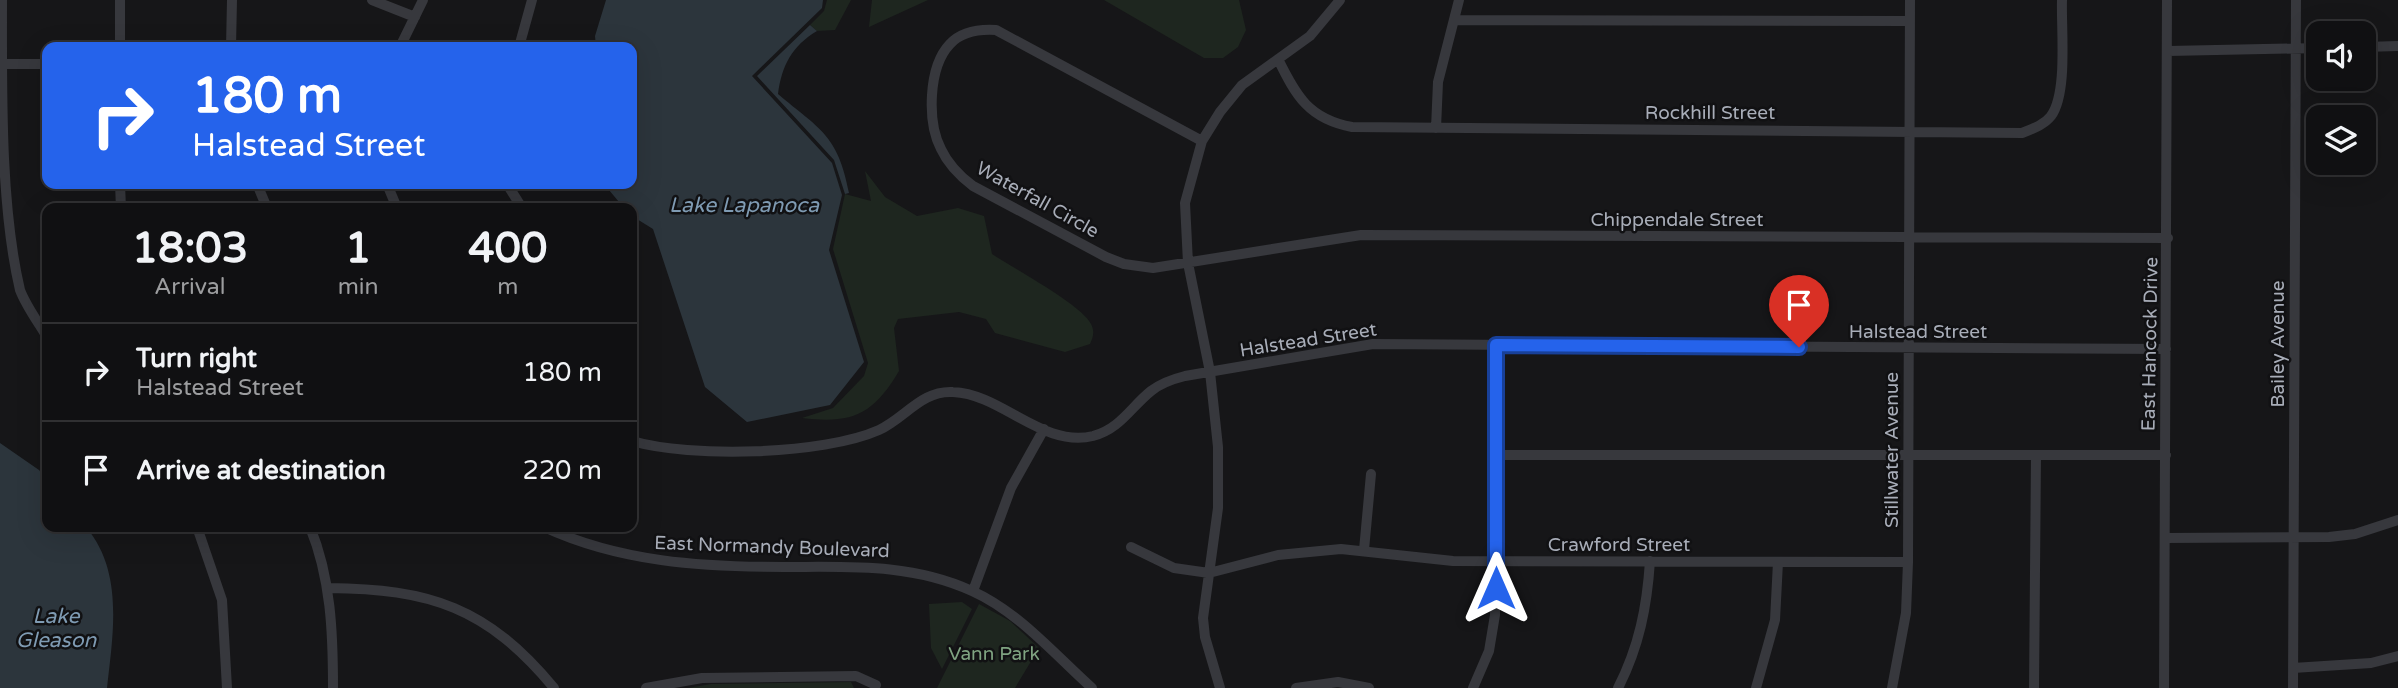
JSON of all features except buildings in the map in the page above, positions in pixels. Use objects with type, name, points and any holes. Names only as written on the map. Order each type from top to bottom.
[{"type":"street","points":[[2,0],[2,189],[6,239],[21,292],[42,328]]},
{"type":"street","points":[[120,0],[120,42]]},
{"type":"street","points":[[231,42],[232,0]]},
{"type":"street","points":[[372,0],[415,17]]},
{"type":"street","points":[[402,42],[424,0]]},
{"type":"street","points":[[520,42],[532,0]]},
{"type":"street","points":[[1220,688],[1205,637],[1203,603],[1218,508],[1218,447],[1210,372],[1188,263],[1185,202],[1202,141],[1220,112],[1242,85],[1310,36],[1340,0]]},
{"type":"street","points":[[1436,128],[1438,82],[1459,0]]},
{"type":"street","name":"Stillwater Avenue","points":[[1892,688],[1906,613],[1908,562],[1910,0]]},
{"type":"street","name":"Rockhill Street","points":[[1278,59],[1308,108],[1333,124],[1352,127],[2022,132],[2036,128],[2051,116],[2060,95],[2062,0]]},
{"type":"street","name":"East Hancock Drive","points":[[2164,688],[2167,0]]},
{"type":"street","name":"Bailey Avenue","points":[[2292,688],[2296,0]]},
{"type":"street","points":[[1454,20],[1910,21]]},
{"type":"street","name":"Waterfall Circle","points":[[1188,263],[1153,268],[1124,264],[973,186],[960,176],[941,149],[934,128],[935,78],[942,56],[957,37],[978,29],[996,30],[1202,141]]},
{"type":"street","points":[[2376,47],[2398,46]]},
{"type":"street","points":[[2168,51],[2306,48]]},
{"type":"street","points":[[1,64],[42,64]]},
{"type":"street","name":"Chippendale Street","points":[[1188,263],[1361,235],[2168,238]]},
{"type":"street","name":"Halstead Street","points":[[637,442],[684,450],[736,453],[845,441],[881,429],[935,393],[953,392],[973,396],[1044,429],[1069,437],[1093,436],[1116,426],[1149,392],[1166,382],[1373,344],[2166,349]]},
{"type":"street","points":[[1473,688],[1489,651],[1493,627],[1496,561],[1496,345]]},
{"type":"street","points":[[973,591],[1011,488],[1044,429]]},
{"type":"street","points":[[1496,455],[2166,455]]},
{"type":"street","points":[[2035,688],[2036,455]]},
{"type":"street","points":[[1364,550],[1371,474]]},
{"type":"street","points":[[2165,538],[2293,538],[2355,534],[2398,520]]},
{"type":"street","points":[[199,532],[222,600],[227,688]]},
{"type":"street","points":[[311,532],[328,589],[333,637],[333,688]]},
{"type":"street","name":"East Normandy Boulevard","points":[[555,532],[628,556],[690,564],[907,569],[973,591],[1020,623],[1090,687]]},
{"type":"street","points":[[1131,547],[1174,568],[1209,573]]},
{"type":"street","name":"Crawford Street","points":[[1209,573],[1278,555],[1314,550],[1364,550],[1428,559],[1496,561],[1908,562]]},
{"type":"street","points":[[1618,688],[1637,642],[1647,606],[1650,561]]},
{"type":"street","points":[[1756,688],[1775,620],[1778,562]]},
{"type":"street","points":[[328,589],[404,592],[449,605],[491,627],[535,665],[554,688]]},
{"type":"street","points":[[2292,668],[2371,663],[2398,656]]},
{"type":"street","points":[[646,688],[702,678],[856,676],[876,685]]},
{"type":"street","points":[[1296,688],[1338,682],[1369,688]]},
{"type":"green space","points":[[827,0],[851,0],[835,30],[817,31],[810,25],[824,11]]},
{"type":"green space","points":[[872,0],[928,0],[869,27]]},
{"type":"green space","points":[[1104,0],[1239,0],[1246,30],[1238,47],[1223,58],[1204,58]]},
{"type":"green space","points":[[865,171],[885,197],[917,216],[958,208],[984,216],[992,254],[1061,297],[1085,316],[1093,330],[1090,344],[1065,352],[995,333],[986,319],[959,312],[898,319],[894,328],[899,371],[880,398],[860,413],[848,417],[819,420],[802,418],[833,408],[864,376],[868,363],[833,249],[845,194],[871,201]]},
{"type":"green space","points":[[962,602],[972,609],[942,669],[931,648],[929,604]]},
{"type":"green space","name":"Vann Park","points":[[979,604],[1010,621],[1039,648],[1015,688],[937,688]]},
{"type":"green space","points":[[851,682],[854,688],[688,688],[711,684]]},
{"type":"water","name":"Lake Lapanoca","points":[[606,0],[823,0],[822,8],[752,76],[832,163],[842,195],[829,250],[864,362],[830,405],[747,422],[705,387],[653,229],[637,219],[637,203],[620,203],[608,189],[637,189],[637,42],[596,42]]},
{"type":"water","points":[[810,25],[817,31],[801,43],[790,57],[782,74],[778,94],[816,125],[833,145],[849,193],[845,194],[834,160],[757,76]]},
{"type":"water","name":"Lake Gleason","points":[[0,443],[42,474],[42,532],[89,532],[98,545],[111,583],[113,625],[107,688],[0,688]]},
{"type":"route","points":[[1496,588],[1496,345],[1799,347]]}]
